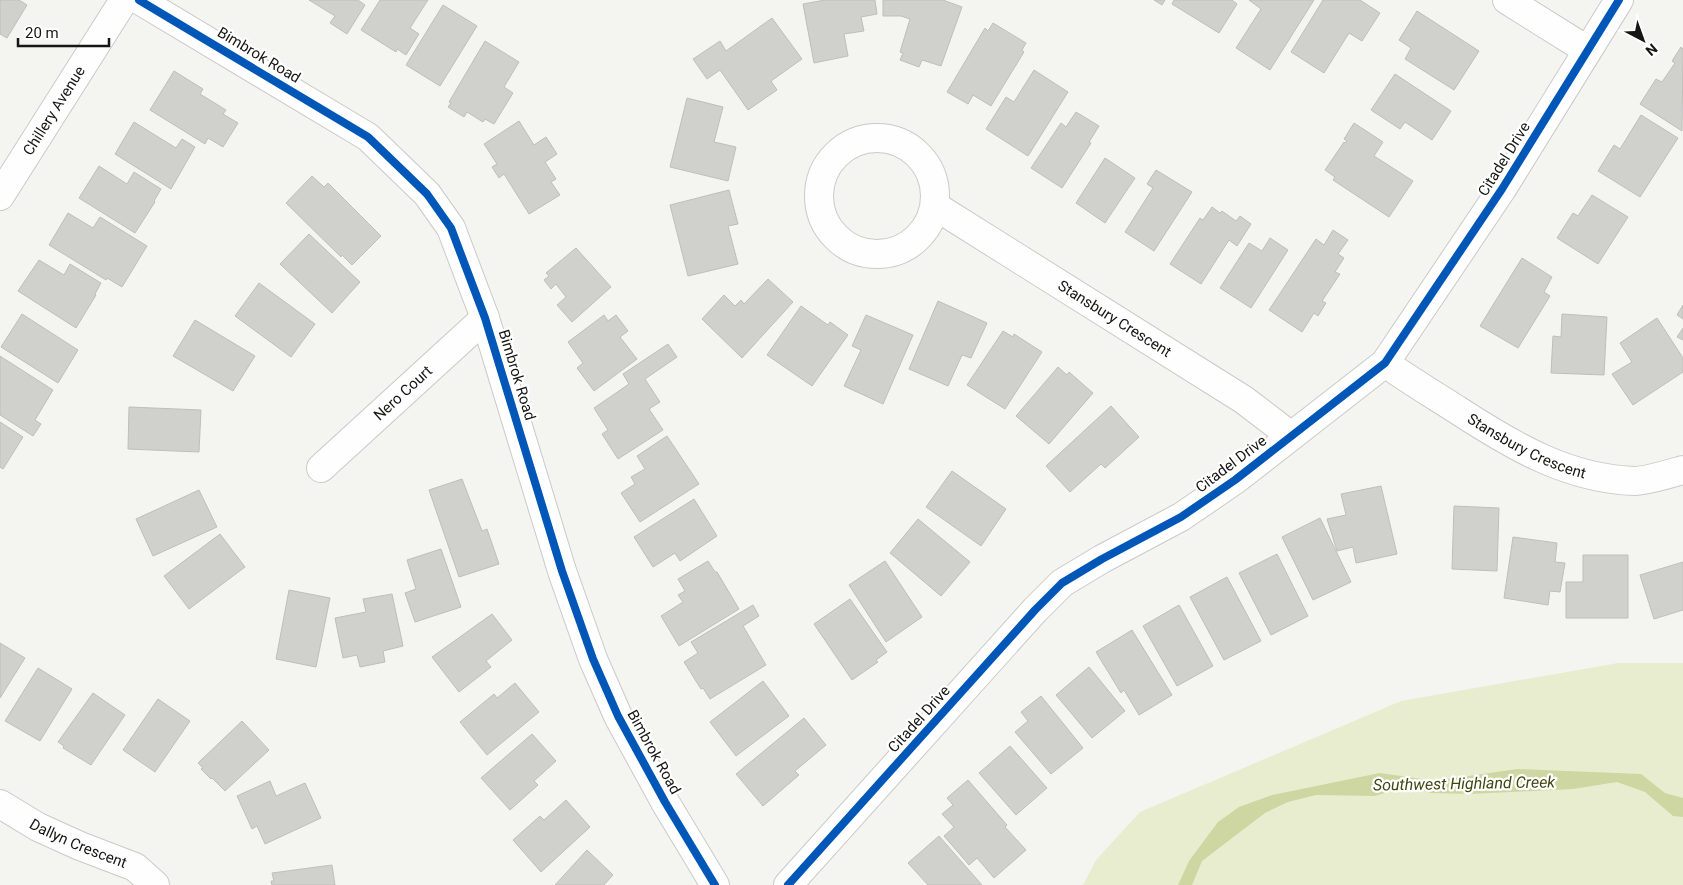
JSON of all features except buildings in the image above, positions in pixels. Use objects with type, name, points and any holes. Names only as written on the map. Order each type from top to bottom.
[{"type":"street","name":"Chillery Avenue","points":[[0,196],[124,0]]},
{"type":"street","name":"Bimbrok Road","points":[[139,0],[368,137],[427,194],[451,228],[485,318],[562,571],[593,659],[618,716],[665,802],[715,885]]},
{"type":"street","points":[[1507,0],[1587,50]]},
{"type":"street","name":"Citadel Drive","points":[[788,885],[1035,610],[1062,583],[1102,559],[1181,517],[1235,480],[1386,362],[1502,190],[1619,0]]},
{"type":"street","points":[[879,137],[898,141],[907,146],[915,151],[928,166],[935,186],[935,206],[928,223],[917,239],[902,249],[883,255],[865,254],[847,247],[832,235],[822,219],[818,201],[819,182],[827,164],[841,149],[859,140],[879,137]]},
{"type":"street","name":"Stansbury Crescent","points":[[935,206],[1244,400],[1291,436]]},
{"type":"street","name":"Nero Court","points":[[321,468],[485,318]]},
{"type":"street","name":"Stansbury Crescent","points":[[1386,362],[1411,381],[1506,442],[1542,459],[1577,472],[1636,481],[1683,470]]},
{"type":"street","name":"Dallyn Crescent","points":[[0,804],[38,826],[102,856],[135,867],[155,885]]},
{"type":"shaded area","points":[[1618,663],[1683,663],[1683,885],[1083,885],[1096,860],[1140,812],[1401,701]]},
{"type":"water","name":"Southwest Highland Creek","points":[[1517,769],[1641,774],[1665,793],[1683,798],[1683,817],[1673,816],[1645,792],[1617,782],[1573,789],[1470,794],[1431,793],[1407,786],[1375,796],[1316,795],[1288,802],[1265,813],[1202,861],[1192,885],[1178,885],[1189,861],[1218,822],[1239,807],[1272,795],[1380,773],[1435,781]]},
{"type":"cycle path","points":[[139,0],[368,137],[427,194],[451,228],[485,318],[562,571],[593,659],[618,716],[665,802],[715,885]]},
{"type":"cycle path","points":[[788,885],[1035,610],[1062,583],[1102,559],[1181,517],[1235,480],[1385,363],[1502,189],[1619,0]]}]
